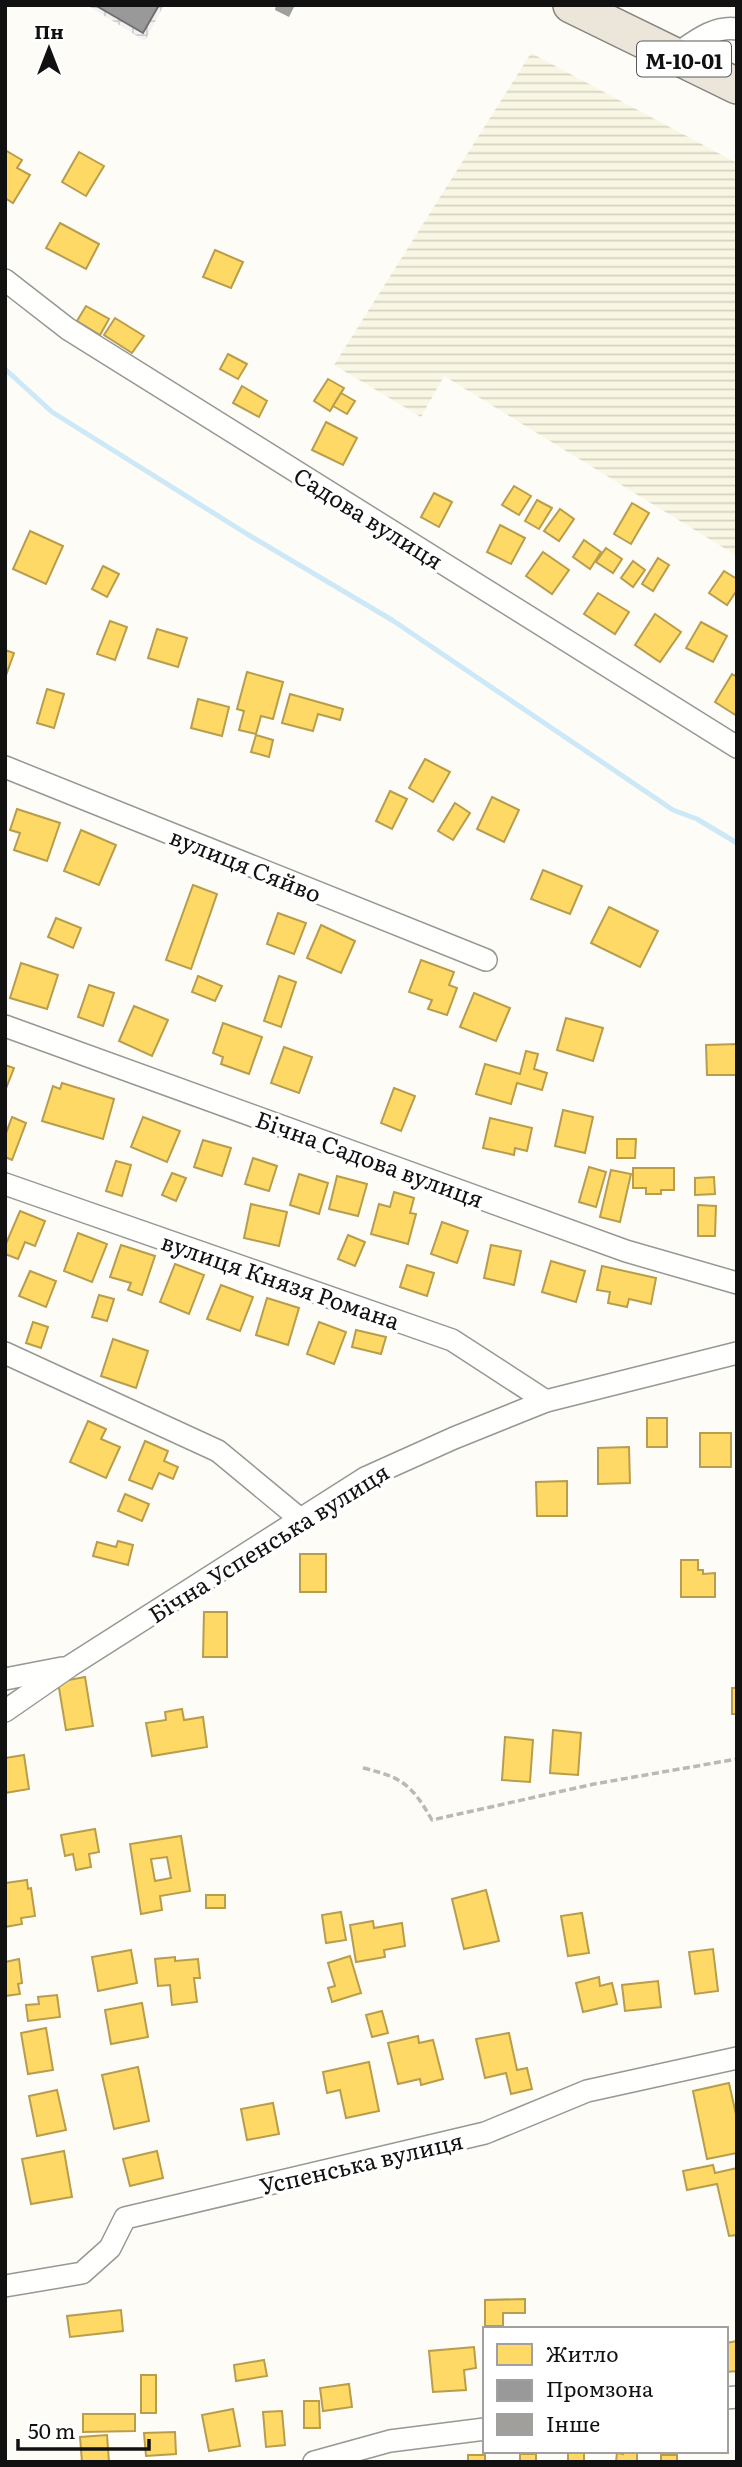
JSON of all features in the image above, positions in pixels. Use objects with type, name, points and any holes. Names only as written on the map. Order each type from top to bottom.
[{"type":"highway","name":"М-10-01","points":[[571,5],[737,86]]},
{"type":"street","points":[[675,55],[710,32],[737,29]]},
{"type":"street","name":"Садова вулиця","points":[[5,280],[68,329],[737,747]]},
{"type":"street","name":"вулиця Сяйво","points":[[5,767],[486,960]]},
{"type":"street","name":"Бічна Садова вулиця","points":[[5,1026],[626,1251],[737,1283]]},
{"type":"street","name":"вулиця Князя Романа","points":[[5,1184],[452,1340],[546,1401]]},
{"type":"street","points":[[5,1353],[218,1451],[299,1518]]},
{"type":"street","points":[[546,1401],[737,1353]]},
{"type":"street","name":"Бічна Успенська вулиця","points":[[5,1711],[299,1518],[365,1478],[454,1437],[546,1401]]},
{"type":"street","points":[[5,1679],[69,1667]]},
{"type":"street","name":"Успенська вулиця","points":[[5,2287],[82,2273],[110,2248],[125,2218],[485,2133],[587,2091],[737,2058]]},
{"type":"street","points":[[314,2462],[390,2441],[483,2429]]},
{"type":"path","points":[[363,1768],[404,1782],[421,1801],[432,1820],[594,1784],[737,1759]]},
{"type":"shaded area","points":[[87,5],[164,5],[145,41]]},
{"type":"shaded area","points":[[531,53],[737,163],[737,556],[444,376],[421,417],[334,365]]},
{"type":"building: Житло","points":[[5,150],[22,160],[17,168],[30,175],[13,203],[5,198]]},
{"type":"building: Житло","points":[[79,152],[104,166],[86,196],[62,182]]},
{"type":"building: Житло","points":[[60,223],[99,244],[86,269],[46,248]]},
{"type":"building: Житло","points":[[215,250],[243,262],[231,288],[203,277]]},
{"type":"building: Житло","points":[[86,306],[109,319],[100,335],[77,321]]},
{"type":"building: Житло","points":[[115,318],[144,336],[132,353],[104,335]]},
{"type":"building: Житло","points":[[228,354],[247,364],[238,379],[220,369]]},
{"type":"building: Житло","points":[[328,379],[344,388],[330,411],[314,401]]},
{"type":"building: Житло","points":[[242,386],[267,401],[259,417],[233,403]]},
{"type":"building: Житло","points":[[341,393],[355,401],[347,414],[333,406]]},
{"type":"building: Житло","points":[[326,422],[357,438],[343,465],[312,450]]},
{"type":"building: Житло","points":[[514,486],[531,496],[519,515],[502,505]]},
{"type":"building: Житло","points":[[434,493],[452,502],[439,527],[421,517]]},
{"type":"building: Житло","points":[[537,500],[552,508],[539,529],[525,521]]},
{"type":"building: Житло","points":[[632,503],[649,513],[631,544],[614,534]]},
{"type":"building: Житло","points":[[560,509],[574,519],[559,541],[544,531]]},
{"type":"building: Житло","points":[[500,525],[525,538],[511,564],[487,552]]},
{"type":"building: Житло","points":[[30,531],[63,546],[46,584],[13,569]]},
{"type":"building: Житло","points":[[584,540],[601,552],[590,569],[573,557]]},
{"type":"building: Житло","points":[[606,548],[622,559],[613,573],[596,562]]},
{"type":"building: Житло","points":[[543,552],[569,570],[552,594],[526,576]]},
{"type":"building: Житло","points":[[658,558],[669,565],[653,591],[642,584]]},
{"type":"building: Житло","points":[[633,561],[645,570],[633,587],[621,578]]},
{"type":"building: Житло","points":[[103,566],[119,574],[107,597],[92,589]]},
{"type":"building: Житло","points":[[724,571],[737,579],[737,590],[727,605],[709,593]]},
{"type":"building: Житло","points":[[598,593],[629,612],[615,634],[584,614]]},
{"type":"building: Житло","points":[[655,614],[681,632],[660,662],[635,645]]},
{"type":"building: Житло","points":[[110,621],[127,627],[115,660],[97,654]]},
{"type":"building: Житло","points":[[701,622],[727,636],[713,662],[686,648]]},
{"type":"building: Житло","points":[[157,629],[187,638],[178,667],[148,658]]},
{"type":"building: Житло","points":[[5,650],[14,653],[5,678]]},
{"type":"building: Житло","points":[[247,672],[283,682],[273,719],[261,716],[256,734],[239,730],[244,711],[237,709]]},
{"type":"building: Житло","points":[[732,674],[737,677],[737,716],[715,702]]},
{"type":"building: Житло","points":[[47,689],[64,694],[54,728],[37,723]]},
{"type":"building: Житло","points":[[290,694],[343,709],[340,720],[318,714],[313,731],[282,723]]},
{"type":"building: Житло","points":[[198,699],[229,707],[222,736],[191,728]]},
{"type":"building: Житло","points":[[256,735],[273,740],[269,757],[251,752]]},
{"type":"building: Житло","points":[[425,759],[450,772],[433,802],[409,788]]},
{"type":"building: Житло","points":[[390,791],[407,799],[392,829],[376,821]]},
{"type":"building: Житло","points":[[492,797],[519,810],[504,842],[477,829]]},
{"type":"building: Житло","points":[[455,803],[470,813],[453,840],[438,831]]},
{"type":"building: Житло","points":[[17,809],[60,823],[47,861],[14,850],[20,833],[10,830]]},
{"type":"building: Житло","points":[[81,830],[116,845],[99,885],[64,871]]},
{"type":"building: Житло","points":[[543,870],[582,886],[570,914],[531,899]]},
{"type":"building: Житло","points":[[193,885],[217,894],[191,969],[166,960]]},
{"type":"building: Житло","points":[[609,907],[658,931],[640,967],[591,943]]},
{"type":"building: Житло","points":[[278,913],[306,923],[294,954],[267,944]]},
{"type":"building: Житло","points":[[56,918],[81,928],[73,948],[48,937]]},
{"type":"building: Житло","points":[[321,925],[355,941],[341,973],[307,958]]},
{"type":"building: Житло","points":[[421,960],[454,972],[449,985],[457,988],[447,1015],[428,1009],[432,1000],[409,992]]},
{"type":"building: Житло","points":[[21,963],[58,975],[47,1009],[10,998]]},
{"type":"building: Житло","points":[[198,976],[222,986],[215,1001],[192,992]]},
{"type":"building: Житло","points":[[279,976],[296,982],[281,1027],[264,1021]]},
{"type":"building: Житло","points":[[89,985],[114,993],[103,1026],[78,1017]]},
{"type":"building: Житло","points":[[474,993],[510,1008],[496,1041],[460,1027]]},
{"type":"building: Житло","points":[[134,1006],[168,1020],[152,1056],[119,1041]]},
{"type":"building: Житло","points":[[566,1018],[603,1028],[593,1061],[557,1050]]},
{"type":"building: Житло","points":[[223,1023],[262,1037],[249,1074],[221,1064],[223,1057],[213,1053]]},
{"type":"building: Житло","points":[[737,1044],[737,1075],[707,1075],[706,1045]]},
{"type":"building: Житло","points":[[284,1047],[312,1057],[299,1093],[271,1083]]},
{"type":"building: Житло","points":[[526,1051],[538,1054],[534,1069],[547,1073],[542,1090],[517,1083],[511,1104],[476,1094],[485,1064],[520,1074]]},
{"type":"building: Житло","points":[[5,1065],[14,1068],[5,1091]]},
{"type":"building: Житло","points":[[62,1083],[114,1099],[103,1139],[42,1121],[53,1086],[60,1089]]},
{"type":"building: Житло","points":[[394,1088],[415,1096],[401,1131],[381,1123]]},
{"type":"building: Житло","points":[[563,1110],[593,1117],[585,1153],[555,1146]]},
{"type":"building: Житло","points":[[12,1117],[26,1123],[12,1160],[5,1157],[5,1136]]},
{"type":"building: Житло","points":[[143,1117],[180,1131],[167,1162],[131,1147]]},
{"type":"building: Житло","points":[[490,1118],[532,1128],[527,1151],[515,1148],[514,1155],[483,1148]]},
{"type":"building: Житло","points":[[617,1139],[636,1139],[635,1158],[617,1158]]},
{"type":"building: Житло","points":[[203,1140],[231,1148],[222,1176],[194,1167]]},
{"type":"building: Житло","points":[[253,1158],[277,1166],[269,1191],[245,1184]]},
{"type":"building: Житло","points":[[116,1161],[131,1165],[122,1196],[106,1191]]},
{"type":"building: Житло","points":[[589,1167],[606,1172],[596,1207],[579,1202]]},
{"type":"building: Житло","points":[[633,1168],[674,1168],[674,1190],[661,1190],[661,1194],[646,1194],[646,1188],[633,1188]]},
{"type":"building: Житло","points":[[611,1170],[631,1174],[620,1222],[600,1217]]},
{"type":"building: Житло","points":[[172,1173],[186,1178],[176,1201],[162,1195]]},
{"type":"building: Житло","points":[[299,1174],[328,1183],[319,1214],[290,1205]]},
{"type":"building: Житло","points":[[337,1176],[367,1184],[358,1216],[329,1209]]},
{"type":"building: Житло","points":[[714,1177],[715,1194],[695,1195],[695,1178]]},
{"type":"building: Житло","points":[[394,1192],[414,1198],[410,1213],[416,1214],[408,1244],[371,1234],[379,1204],[390,1207]]},
{"type":"building: Житло","points":[[251,1204],[287,1212],[279,1246],[244,1238]]},
{"type":"building: Житло","points":[[698,1205],[716,1206],[715,1236],[698,1236]]},
{"type":"building: Житло","points":[[20,1211],[45,1221],[35,1246],[25,1242],[18,1259],[5,1254],[5,1246]]},
{"type":"building: Житло","points":[[442,1222],[468,1231],[457,1263],[431,1254]]},
{"type":"building: Житло","points":[[78,1233],[107,1244],[92,1282],[64,1271]]},
{"type":"building: Житло","points":[[348,1235],[365,1242],[355,1266],[338,1259]]},
{"type":"building: Житло","points":[[121,1245],[155,1256],[142,1295],[128,1290],[131,1283],[110,1277]]},
{"type":"building: Житло","points":[[491,1245],[521,1251],[514,1285],[484,1278]]},
{"type":"building: Житло","points":[[551,1261],[585,1271],[576,1302],[542,1292]]},
{"type":"building: Житло","points":[[175,1264],[204,1275],[189,1314],[160,1302]]},
{"type":"building: Житло","points":[[407,1265],[434,1273],[427,1296],[400,1287]]},
{"type":"building: Житло","points":[[602,1266],[656,1278],[651,1304],[629,1299],[627,1307],[608,1303],[610,1292],[597,1290]]},
{"type":"building: Житло","points":[[30,1271],[56,1281],[46,1307],[19,1296]]},
{"type":"building: Житло","points":[[221,1285],[253,1297],[240,1331],[207,1319]]},
{"type":"building: Житло","points":[[99,1295],[114,1299],[107,1321],[92,1317]]},
{"type":"building: Житло","points":[[267,1298],[299,1308],[288,1345],[256,1335]]},
{"type":"building: Житло","points":[[33,1322],[48,1327],[41,1348],[26,1343]]},
{"type":"building: Житло","points":[[319,1322],[346,1332],[334,1364],[307,1354]]},
{"type":"building: Житло","points":[[356,1330],[386,1337],[381,1354],[352,1347]]},
{"type":"building: Житло","points":[[113,1339],[148,1351],[136,1388],[101,1376]]},
{"type":"building: Житло","points":[[647,1418],[667,1418],[667,1447],[647,1447]]},
{"type":"building: Житло","points":[[88,1421],[106,1429],[101,1439],[120,1447],[106,1478],[70,1462]]},
{"type":"building: Житло","points":[[700,1433],[731,1433],[731,1467],[700,1467]]},
{"type":"building: Житло","points":[[145,1441],[168,1451],[164,1461],[178,1467],[173,1479],[159,1473],[152,1489],[129,1480]]},
{"type":"building: Житло","points":[[629,1447],[630,1483],[598,1484],[598,1448]]},
{"type":"building: Житло","points":[[567,1481],[567,1516],[537,1516],[536,1482]]},
{"type":"building: Житло","points":[[125,1494],[149,1504],[142,1521],[118,1511]]},
{"type":"building: Житло","points":[[118,1541],[133,1545],[128,1565],[93,1556],[97,1542],[116,1547]]},
{"type":"building: Житло","points":[[300,1554],[326,1554],[326,1592],[300,1592]]},
{"type":"building: Житло","points":[[681,1560],[698,1560],[698,1570],[703,1570],[703,1574],[715,1573],[715,1597],[681,1597]]},
{"type":"building: Житло","points":[[204,1612],[227,1612],[227,1657],[203,1657]]},
{"type":"building: Житло","points":[[85,1677],[93,1726],[66,1730],[58,1682]]},
{"type":"building: Житло","points":[[732,1688],[737,1688],[737,1714],[732,1714]]},
{"type":"building: Житло","points":[[182,1709],[184,1720],[203,1717],[207,1747],[152,1756],[146,1723],[166,1720],[165,1712]]},
{"type":"building: Житло","points":[[553,1730],[581,1733],[578,1775],[550,1773]]},
{"type":"building: Житло","points":[[505,1737],[533,1740],[530,1782],[502,1780]]},
{"type":"building: Житло","points":[[24,1755],[29,1789],[5,1793],[5,1758]]},
{"type":"building: Житло","points":[[95,1829],[99,1852],[89,1854],[91,1867],[76,1870],[73,1854],[65,1856],[61,1835]]},
{"type":"building: Житло","points":[[181,1836],[190,1891],[160,1896],[162,1910],[141,1914],[130,1844]],"holes":[[[167,1857],[171,1878],[155,1881],[151,1859]]]},
{"type":"building: Житло","points":[[27,1880],[28,1889],[31,1888],[35,1916],[21,1918],[22,1924],[5,1927],[5,1883]]},
{"type":"building: Житло","points":[[486,1890],[499,1941],[464,1949],[452,1899]]},
{"type":"building: Житло","points":[[206,1895],[225,1895],[225,1908],[206,1908]]},
{"type":"building: Житло","points":[[341,1912],[346,1940],[326,1943],[322,1915]]},
{"type":"building: Житло","points":[[582,1913],[589,1953],[568,1956],[561,1916]]},
{"type":"building: Житло","points":[[373,1921],[374,1928],[402,1923],[405,1946],[384,1950],[385,1957],[356,1962],[350,1925]]},
{"type":"building: Житло","points":[[713,1949],[718,1991],[695,1994],[689,1952]]},
{"type":"building: Житло","points":[[131,1950],[137,1983],[98,1991],[92,1957]]},
{"type":"building: Житло","points":[[350,1956],[361,1993],[332,2002],[328,1988],[335,1986],[328,1963]]},
{"type":"building: Житло","points":[[175,1957],[175,1961],[198,1959],[200,1978],[194,1978],[197,2002],[172,2005],[170,1985],[158,1986],[155,1959]]},
{"type":"building: Житло","points":[[19,1959],[22,1983],[18,1984],[20,1994],[5,1996],[5,1962]]},
{"type":"building: Житло","points":[[599,1977],[600,1986],[612,1983],[617,2004],[583,2012],[576,1983]]},
{"type":"building: Житло","points":[[658,1981],[661,2007],[625,2011],[622,1985]]},
{"type":"building: Житло","points":[[57,1995],[60,2017],[28,2021],[26,2005],[39,2004],[38,1997]]},
{"type":"building: Житло","points":[[142,2003],[148,2037],[111,2044],[105,2010]]},
{"type":"building: Житло","points":[[382,2011],[388,2033],[372,2037],[366,2015]]},
{"type":"building: Житло","points":[[46,2028],[53,2070],[28,2074],[21,2033]]},
{"type":"building: Житло","points":[[509,2033],[517,2070],[527,2068],[532,2089],[511,2094],[506,2073],[485,2078],[476,2039]]},
{"type":"building: Житло","points":[[418,2036],[419,2043],[433,2040],[443,2079],[421,2085],[420,2079],[398,2084],[388,2043]]},
{"type":"building: Житло","points":[[369,2062],[379,2111],[346,2118],[340,2090],[327,2093],[323,2072]]},
{"type":"building: Житло","points":[[138,2067],[149,2121],[114,2129],[102,2075]]},
{"type":"building: Житло","points":[[729,2083],[737,2119],[737,2153],[707,2159],[693,2091]]},
{"type":"building: Житло","points":[[57,2090],[66,2130],[37,2136],[29,2096]]},
{"type":"building: Житло","points":[[273,2103],[279,2134],[247,2140],[241,2109]]},
{"type":"building: Житло","points":[[64,2151],[72,2197],[31,2204],[22,2159]]},
{"type":"building: Житло","points":[[157,2151],[163,2178],[130,2186],[123,2159]]},
{"type":"building: Житло","points":[[713,2165],[715,2173],[737,2168],[737,2235],[729,2236],[717,2184],[687,2190],[683,2171]]},
{"type":"building: Житло","points":[[525,2299],[525,2313],[503,2313],[503,2326],[485,2326],[485,2300]]},
{"type":"building: Житло","points":[[121,2310],[123,2331],[70,2337],[67,2316]]},
{"type":"building: Житло","points":[[737,2341],[737,2371],[728,2372],[728,2343]]},
{"type":"building: Житло","points":[[474,2347],[476,2368],[464,2370],[466,2390],[433,2392],[429,2351]]},
{"type":"building: Житло","points":[[264,2360],[267,2376],[236,2381],[234,2365]]},
{"type":"building: Житло","points":[[141,2375],[156,2375],[156,2413],[141,2413]]},
{"type":"building: Житло","points":[[349,2384],[352,2407],[323,2411],[320,2388]]},
{"type":"building: Житло","points":[[304,2401],[319,2401],[320,2428],[304,2428]]},
{"type":"building: Житло","points":[[233,2409],[240,2446],[209,2451],[202,2415]]},
{"type":"building: Житло","points":[[282,2411],[285,2445],[266,2447],[263,2412]]},
{"type":"building: Житло","points":[[83,2414],[135,2414],[135,2431],[83,2432]]},
{"type":"building: Житло","points":[[175,2432],[176,2454],[146,2456],[144,2433]]},
{"type":"building: Житло","points":[[107,2435],[109,2462],[82,2462],[80,2437]]},
{"type":"building: Житло","points":[[568,2453],[584,2453],[584,2462],[568,2462]]},
{"type":"building: Житло","points":[[617,2453],[637,2453],[637,2462],[616,2462]]},
{"type":"building: Житло","points":[[520,2454],[536,2454],[536,2462],[520,2462]]},
{"type":"building: Житло","points":[[468,2455],[485,2455],[485,2462],[468,2462]]},
{"type":"building: Житло","points":[[661,2455],[677,2455],[677,2462],[661,2462]]},
{"type":"building: Промзона","points":[[95,5],[159,5],[143,33]]},
{"type":"building: Інше","points":[[276,5],[295,5],[289,17],[275,10]]},
{"type":"waterway","points":[[5,369],[52,412],[247,534],[392,620],[673,810],[697,819],[737,843]]}]
